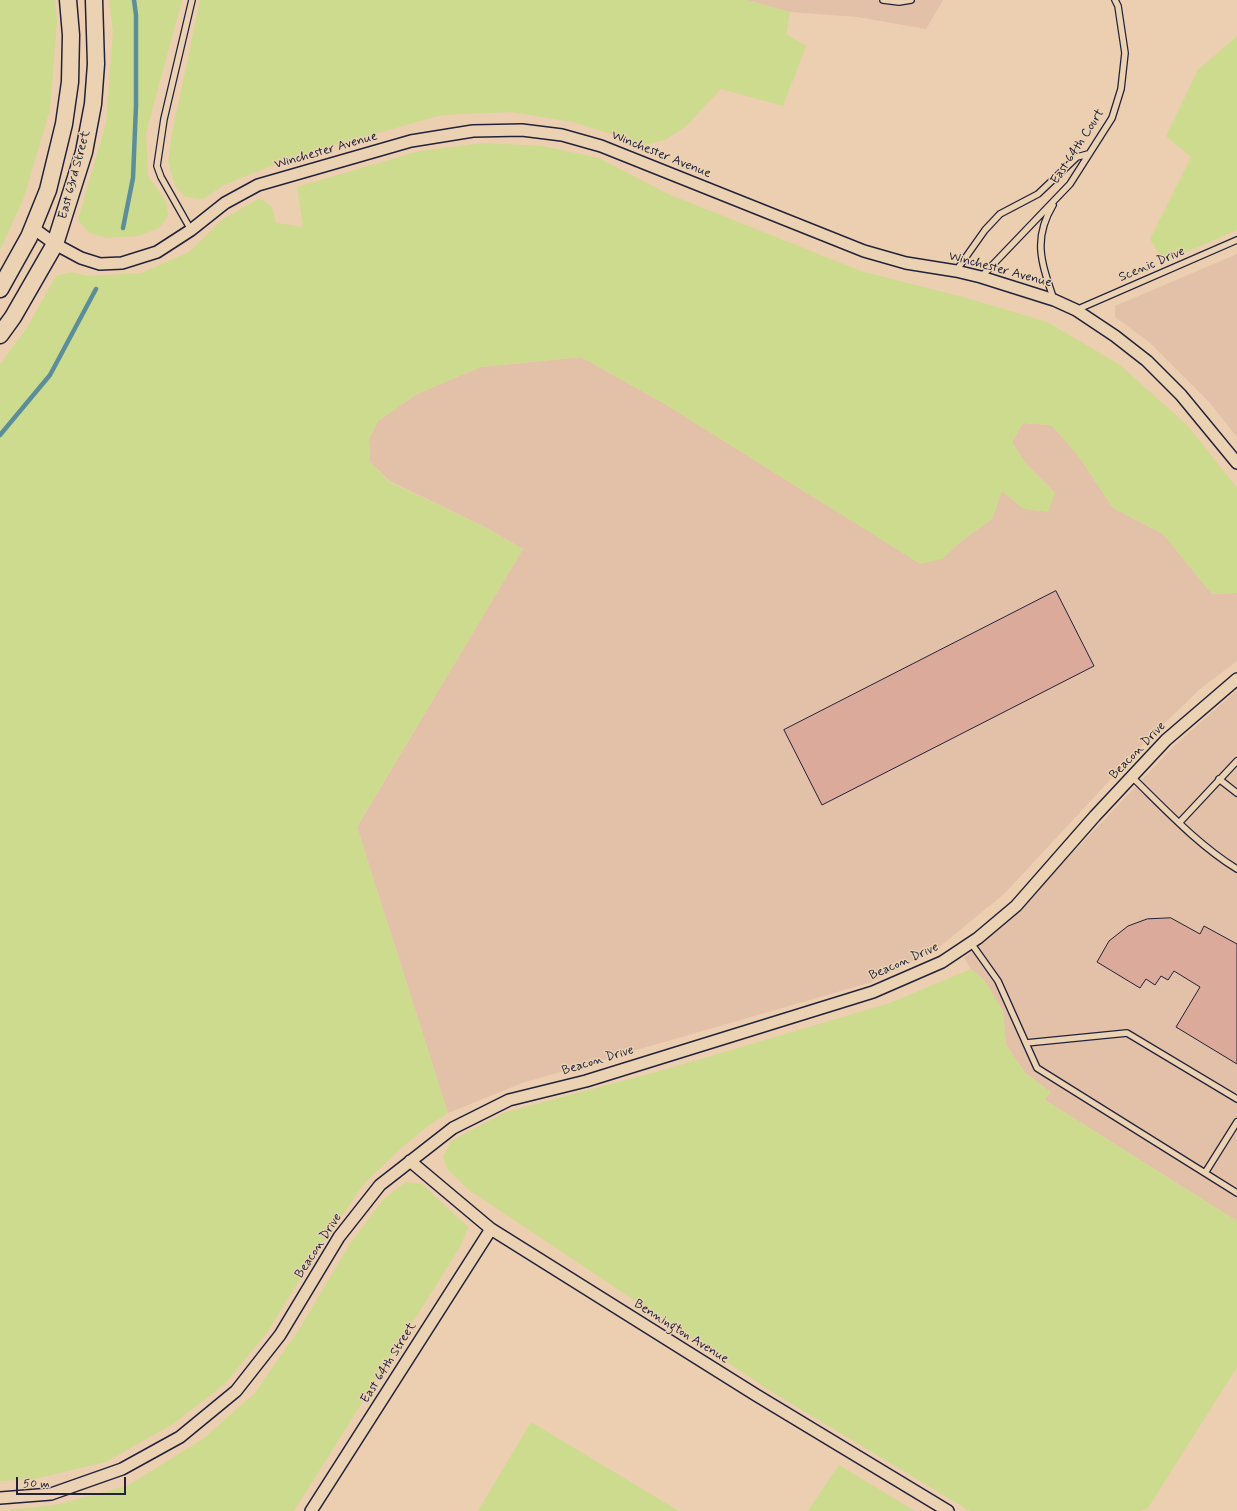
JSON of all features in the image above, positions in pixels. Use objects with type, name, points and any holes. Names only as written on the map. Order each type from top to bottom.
[{"type":"main road","name":"East 63rd Street","points":[[0,289],[33,228],[48,190],[64,124],[70,82],[71,34],[68,0]]},
{"type":"main road","name":"East 63rd Street","points":[[0,335],[13,317],[55,244],[84,152],[92,104],[96,64],[94,0]]},
{"type":"street","name":"Winchester Avenue","points":[[33,228],[55,244],[81,258],[100,264],[122,263],[157,252],[191,230],[225,203],[258,185],[411,141],[473,131],[522,130],[562,135],[601,146],[864,251],[906,263],[956,271],[981,277],[1054,300],[1076,310],[1115,336],[1148,362],[1181,395],[1237,463]]},
{"type":"street","name":"Beacon Drive","points":[[0,1498],[51,1494],[122,1469],[185,1433],[236,1391],[280,1335],[339,1237],[380,1185],[410,1160],[453,1128],[509,1100],[586,1081],[874,992],[942,962],[971,943],[1016,906],[1094,816],[1166,740],[1237,679]]},
{"type":"street","name":"Bennington Avenue","points":[[410,1160],[491,1229],[756,1395],[948,1511]]},
{"type":"street","name":"East 64th Street","points":[[311,1511],[491,1229]]},
{"type":"lane","points":[[191,230],[161,177],[157,166],[164,119],[192,0]]},
{"type":"lane","points":[[883,0],[899,2],[911,0]]},
{"type":"lane","name":"East 64th Court","points":[[981,277],[1070,184],[1112,118],[1121,89],[1125,53],[1118,6],[1115,0]]},
{"type":"lane","points":[[956,271],[985,230],[1000,214],[1038,194],[1077,157],[1088,154]]},
{"type":"lane","points":[[1054,300],[1046,276],[1041,251],[1041,237],[1048,213],[1059,195]]},
{"type":"lane","name":"Scenic Drive","points":[[1076,310],[1237,240]]},
{"type":"lane","points":[[1179,823],[1237,761]]},
{"type":"lane","points":[[1132,777],[1179,823],[1223,860],[1237,869]]},
{"type":"lane","points":[[1220,779],[1237,793]]},
{"type":"lane","points":[[971,943],[998,981],[1037,1068],[1237,1193]]},
{"type":"lane","points":[[1026,1043],[1128,1033],[1237,1099]]},
{"type":"lane","points":[[1204,1173],[1237,1122]]},
{"type":"shaded area","points":[[747,0],[943,0],[926,29],[858,17],[790,12]]},
{"type":"shaded area","points":[[1237,254],[1237,437],[1210,403],[1149,342],[1115,317],[1115,306]]},
{"type":"shaded area","points":[[581,357],[665,404],[826,505],[942,559],[964,539],[992,519],[1002,491],[1024,509],[1055,493],[1026,464],[1012,442],[1023,423],[1051,425],[1077,454],[1113,508],[1163,534],[1212,594],[1237,593],[1237,661],[1200,689],[1152,735],[1004,894],[938,948],[872,982],[522,1083],[448,1113],[357,827],[523,549],[487,528],[390,481],[370,462],[369,439],[378,421],[417,394],[481,367]]},
{"type":"shaded area","points":[[1237,690],[1237,1221],[1045,1100],[1050,1092],[1025,1073],[1006,1044],[1003,1011],[985,981],[971,969],[964,958],[1009,920],[1175,745]]},
{"type":"green space","points":[[0,0],[55,0],[57,21],[50,110],[23,200],[0,250]]},
{"type":"green space","points":[[109,0],[182,0],[146,133],[148,176],[166,201],[168,216],[159,228],[138,236],[107,238],[89,233],[78,220],[106,123],[113,31]]},
{"type":"green space","points":[[200,0],[747,0],[790,12],[786,34],[806,46],[783,106],[721,89],[685,127],[665,140],[645,145],[573,122],[511,112],[442,115],[278,163],[224,185],[203,199],[185,197],[175,186],[168,162],[171,139]]},
{"type":"green space","points":[[1237,36],[1237,230],[1164,262],[1150,239],[1191,157],[1166,136],[1198,70]]},
{"type":"green space","points":[[482,143],[543,146],[599,158],[668,194],[861,271],[970,299],[1047,322],[1120,365],[1188,426],[1237,488],[1237,593],[1212,594],[1163,534],[1113,508],[1077,454],[1051,425],[1023,423],[1012,442],[1026,464],[1055,493],[1048,512],[1024,509],[1002,491],[992,519],[964,539],[942,559],[920,564],[665,404],[581,357],[481,367],[417,394],[378,421],[369,439],[370,462],[390,482],[487,528],[523,549],[357,827],[448,1113],[429,1125],[400,1149],[363,1185],[318,1250],[268,1331],[225,1384],[173,1424],[106,1462],[34,1479],[0,1481],[0,364],[26,329],[56,276],[72,272],[87,276],[141,273],[189,252],[223,219],[260,198],[272,207],[276,223],[303,227],[297,187],[419,151]]},
{"type":"green space","points":[[971,969],[985,981],[1003,1011],[1006,1044],[1025,1073],[1051,1092],[1045,1100],[1237,1221],[1237,1367],[1148,1508],[1141,1511],[970,1511],[769,1390],[469,1190],[448,1170],[443,1157],[451,1141],[506,1112],[667,1069],[890,1003]]},
{"type":"green space","points":[[405,1182],[422,1184],[468,1227],[460,1247],[294,1511],[0,1511],[55,1505],[127,1486],[203,1439],[255,1393],[300,1328],[349,1245],[382,1201]]},
{"type":"green space","points":[[531,1422],[679,1511],[478,1511]]},
{"type":"green space","points":[[839,1465],[915,1511],[808,1511]]},
{"type":"building","points":[[1056,591],[1094,666],[822,805],[784,730]]},
{"type":"building","points":[[1171,918],[1200,934],[1204,926],[1237,944],[1237,1064],[1176,1027],[1200,987],[1174,971],[1168,980],[1161,976],[1155,985],[1146,979],[1140,988],[1097,962],[1109,941],[1128,926],[1147,919]]},
{"type":"waterway","points":[[123,228],[133,178],[136,106],[136,15],[134,0]]},
{"type":"waterway","points":[[0,435],[50,375],[96,289]]}]
